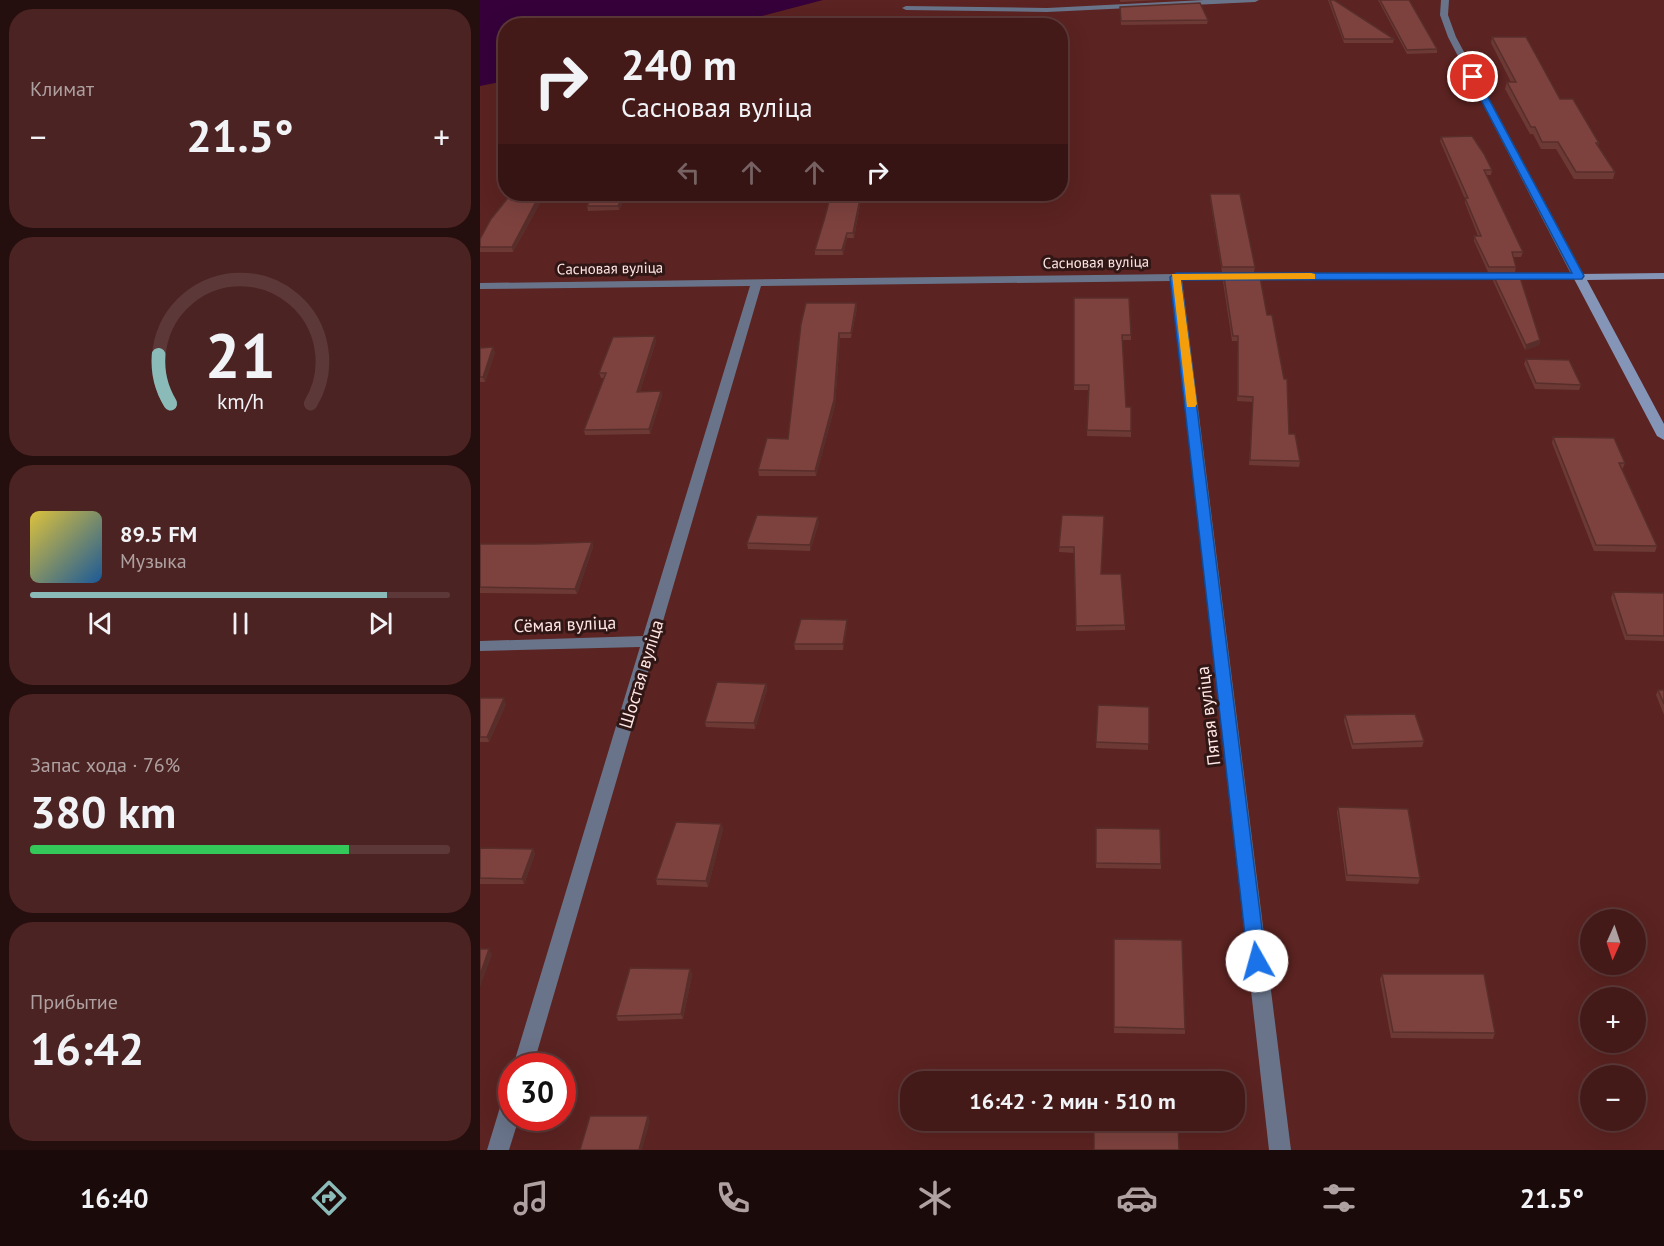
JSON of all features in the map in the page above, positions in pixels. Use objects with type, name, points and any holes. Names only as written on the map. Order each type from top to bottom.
[{"type":"street","points":[[906,8],[1047,10],[1256,0]]},
{"type":"street","points":[[1445,0],[1444,15],[1452,37],[1664,436]]},
{"type":"street","points":[[1579,276],[1664,276]]},
{"type":"street","name":"Сасновая вуліца","points":[[481,287],[757,281],[1579,276]]},
{"type":"street","name":"Пятая вуліца","points":[[1176,277],[1280,1150]]},
{"type":"street","name":"Шостая вуліца","points":[[527,1053],[757,281]]},
{"type":"street","name":"Сёмая вуліца","points":[[480,646],[651,641]]},
{"type":"street","points":[[498,1150],[504,1131]]},
{"type":"shaded area","points":[[480,0],[823,0],[755,18],[498,18],[498,82],[480,86]]},
{"type":"building","points":[[1330,0],[1334,0],[1394,39],[1344,39]]},
{"type":"building","points":[[1380,0],[1409,0],[1437,49],[1407,50]]},
{"type":"building","points":[[1200,3],[1208,20],[1121,21],[1120,7]]},
{"type":"building","points":[[1492,37],[1526,37],[1560,99],[1573,99],[1599,143],[1596,143],[1615,172],[1576,172],[1558,142],[1542,142],[1535,127],[1531,127],[1507,82],[1516,82]]},
{"type":"building","points":[[1472,136],[1492,170],[1484,170],[1523,252],[1512,252],[1516,267],[1489,267],[1474,236],[1481,236],[1465,198],[1468,198],[1441,137]]},
{"type":"building","points":[[1210,194],[1240,194],[1255,267],[1222,267]]},
{"type":"building","points":[[505,201],[536,201],[512,247],[480,247],[480,239],[491,219]]},
{"type":"building","points":[[590,201],[620,201],[618,206],[587,206]]},
{"type":"building","points":[[829,201],[860,201],[853,233],[847,233],[842,250],[815,250]]},
{"type":"building","points":[[1224,277],[1260,277],[1267,315],[1272,315],[1284,379],[1287,379],[1289,434],[1295,434],[1300,461],[1250,460],[1253,397],[1238,396],[1238,336],[1233,336]]},
{"type":"building","points":[[1494,277],[1520,277],[1540,340],[1526,345]]},
{"type":"building","points":[[1074,298],[1129,298],[1131,335],[1122,335],[1126,407],[1131,407],[1131,431],[1087,430],[1089,385],[1074,385]]},
{"type":"building","points":[[806,303],[856,303],[851,333],[839,333],[834,400],[815,471],[758,470],[767,438],[788,439],[801,324]]},
{"type":"building","points":[[655,336],[637,392],[661,391],[649,429],[584,430],[606,373],[599,373],[613,337]]},
{"type":"building","points":[[493,347],[483,377],[480,377],[480,348]]},
{"type":"building","points":[[1526,359],[1569,360],[1581,385],[1536,383]]},
{"type":"building","points":[[1553,437],[1614,438],[1625,463],[1619,463],[1657,546],[1596,545]]},
{"type":"building","points":[[757,515],[818,517],[810,545],[747,543]]},
{"type":"building","points":[[1062,515],[1104,516],[1101,574],[1121,574],[1125,625],[1076,626],[1074,547],[1059,547]]},
{"type":"building","points":[[592,542],[575,589],[480,587],[480,544]]},
{"type":"building","points":[[1613,592],[1664,593],[1664,636],[1627,635]]},
{"type":"building","points":[[801,619],[847,620],[843,644],[794,644]]},
{"type":"building","points":[[717,682],[766,684],[754,723],[705,722]]},
{"type":"building","points":[[1658,690],[1664,690],[1664,704]]},
{"type":"building","points":[[480,698],[504,698],[487,737],[480,737]]},
{"type":"building","points":[[1098,705],[1149,707],[1149,744],[1096,742]]},
{"type":"building","points":[[1415,714],[1424,741],[1353,744],[1345,715]]},
{"type":"building","points":[[1338,807],[1408,809],[1420,878],[1347,875]]},
{"type":"building","points":[[676,822],[721,824],[706,881],[656,879]]},
{"type":"building","points":[[1096,828],[1160,829],[1161,864],[1096,863]]},
{"type":"building","points":[[480,848],[533,849],[522,879],[480,878]]},
{"type":"building","points":[[1114,939],[1182,940],[1185,1029],[1114,1027]]},
{"type":"building","points":[[480,949],[489,949],[480,975]]},
{"type":"building","points":[[630,968],[690,969],[681,1014],[616,1016]]},
{"type":"building","points":[[1382,974],[1484,974],[1495,1033],[1393,1032]]},
{"type":"building","points":[[590,1116],[648,1116],[639,1150],[580,1150]]},
{"type":"building","points":[[1094,1131],[1178,1131],[1179,1150],[1094,1150]]},
{"type":"slow traffic","points":[[1191,404],[1176,277],[1311,277]]},
{"type":"route","points":[[1257,961],[1176,277],[1579,276],[1473,77]]}]
